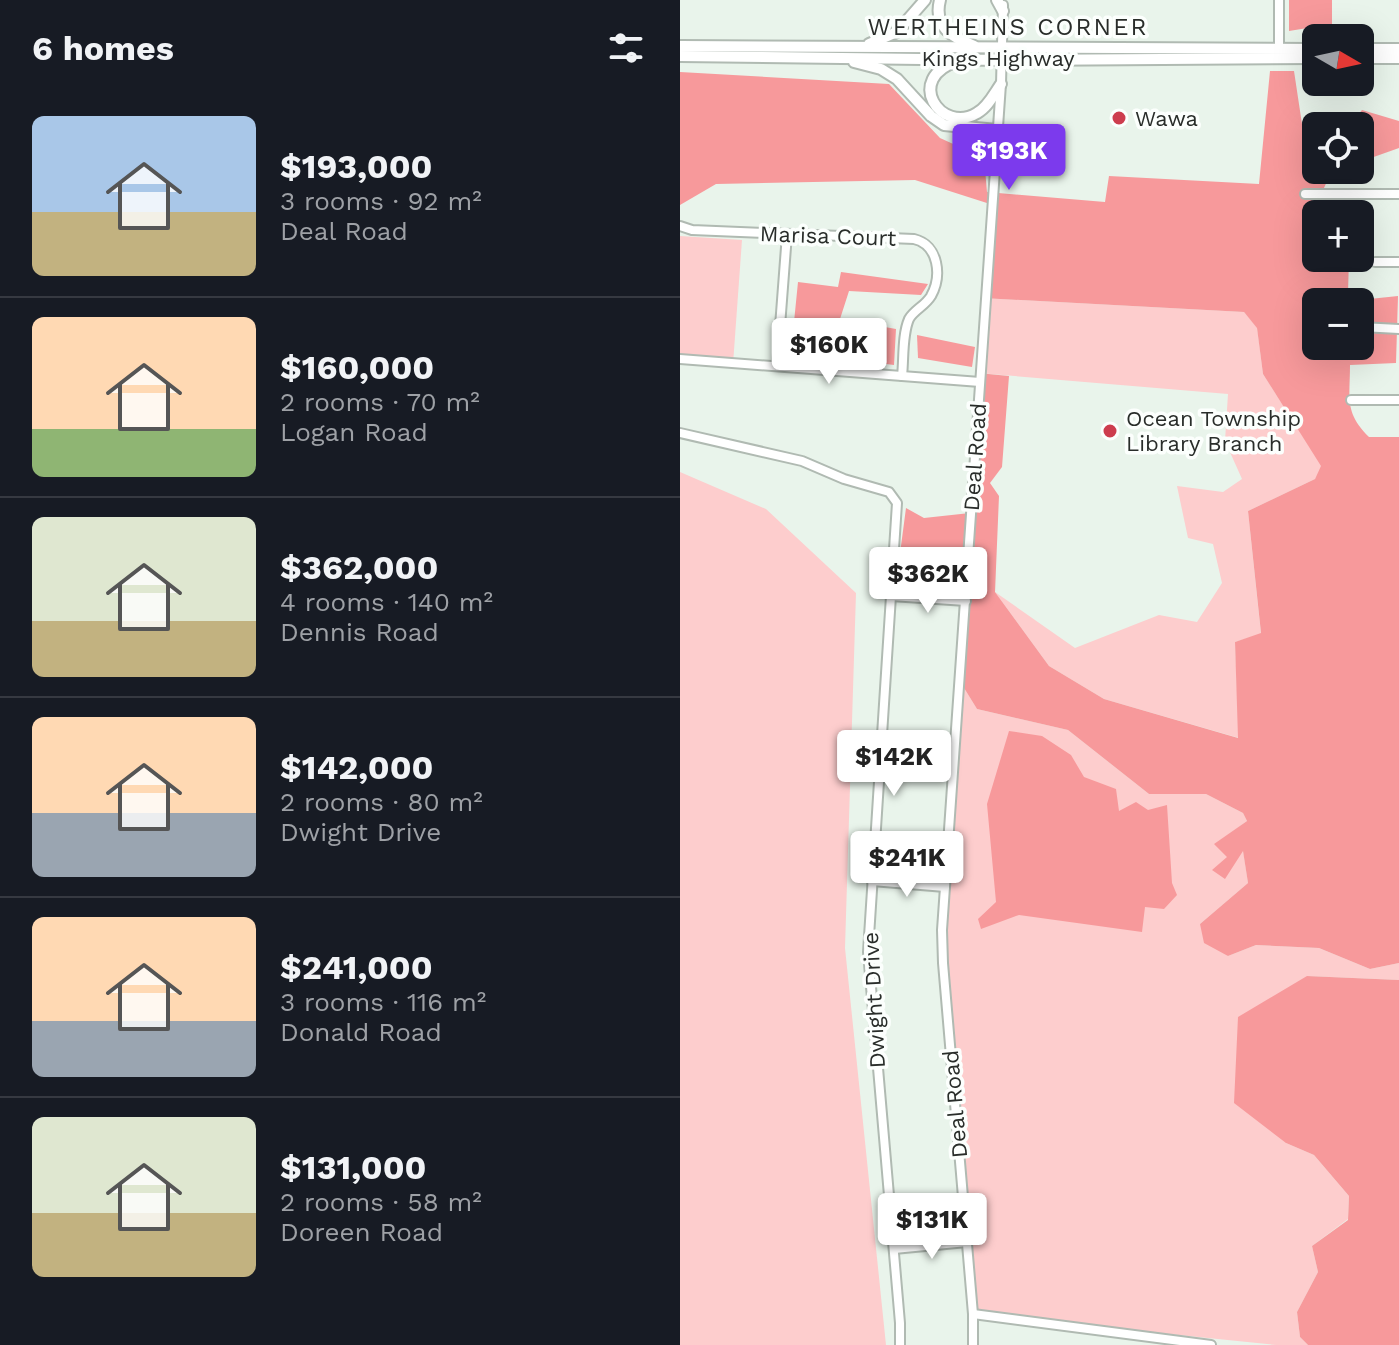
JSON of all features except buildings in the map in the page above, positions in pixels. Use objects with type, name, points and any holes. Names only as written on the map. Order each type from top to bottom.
[{"type":"main road","points":[[855,47],[893,35],[925,0]]},
{"type":"main road","points":[[940,0],[939,18],[947,32],[980,48]]},
{"type":"main road","name":"Kings Highway","points":[[680,46],[1302,49]]},
{"type":"main road","points":[[1374,49],[1399,49]]},
{"type":"main road","name":"Kings Highway","points":[[680,56],[1001,60],[1302,58]]},
{"type":"main road","points":[[821,56],[869,65],[887,72],[944,125],[997,130]]},
{"type":"main road","points":[[971,58],[944,65],[934,74],[930,91],[940,111],[957,118],[976,114],[1001,84]]},
{"type":"main road","points":[[1374,58],[1399,58]]},
{"type":"street","points":[[1279,0],[1279,49]]},
{"type":"street","name":"Deal Road","points":[[973,1345],[973,1314],[943,963],[945,887],[1001,84],[1001,4]]},
{"type":"street","points":[[1305,194],[1399,194]]},
{"type":"street","name":"Marisa Court","points":[[680,226],[692,230],[914,239],[930,247],[936,263],[934,286],[926,303],[909,321],[902,376]]},
{"type":"street","points":[[777,366],[787,234]]},
{"type":"street","points":[[1375,262],[1399,262]]},
{"type":"street","points":[[1374,328],[1399,329]]},
{"type":"street","points":[[680,359],[980,382]]},
{"type":"street","points":[[1351,400],[1399,400]]},
{"type":"street","name":"Dwight Drive","points":[[680,433],[802,461],[844,479],[892,494],[897,509],[869,968],[900,1345]]},
{"type":"street","points":[[891,596],[966,601]]},
{"type":"street","points":[[872,881],[945,887]]},
{"type":"street","points":[[894,1249],[967,1242]]},
{"type":"street","points":[[973,1314],[1211,1345]]},
{"type":"shaded area","points":[[1289,0],[1332,0],[1332,24],[1302,24],[1302,29],[1289,31]]},
{"type":"shaded area","points":[[1270,71],[1294,71],[1302,124],[1302,184],[1326,184],[1324,188],[1312,191],[1312,200],[1302,200],[1302,272],[1349,272],[1348,288],[1302,288],[1302,360],[1374,360],[1374,299],[1398,296],[1396,363],[1350,365],[1349,396],[1355,420],[1369,437],[1399,437],[1399,963],[1370,969],[1319,948],[1256,945],[1228,956],[1204,943],[1200,924],[1248,883],[1243,851],[1225,879],[1212,870],[1227,857],[1214,844],[1247,821],[1243,813],[1206,794],[1149,794],[1068,730],[977,709],[961,683],[965,591],[942,597],[917,590],[899,561],[906,508],[924,518],[970,513],[978,373],[1009,376],[1002,467],[990,483],[999,496],[995,592],[1049,666],[1104,699],[1238,738],[1235,642],[1261,633],[1248,511],[1315,479],[1321,466],[1263,374],[1257,328],[1244,312],[982,298],[990,204],[915,180],[716,184],[680,205],[680,72],[889,84],[940,138],[984,158],[987,192],[1105,202],[1109,176],[1259,184]]},
{"type":"shaded area","points":[[1374,114],[1399,121],[1399,148],[1374,157]]},
{"type":"shaded area","points":[[680,236],[742,240],[733,364],[680,359]]},
{"type":"shaded area","points":[[841,272],[928,284],[921,295],[849,291],[840,319],[896,329],[894,365],[791,352],[798,282],[838,287]]},
{"type":"shaded area","points":[[982,298],[1244,312],[1257,327],[1263,374],[1322,466],[1315,479],[1248,511],[1261,634],[1235,642],[1239,738],[1104,699],[1049,666],[995,592],[1075,648],[1159,615],[1197,622],[1222,583],[1213,544],[1188,538],[1177,486],[1223,492],[1242,479],[1225,441],[1228,394],[978,373]]},
{"type":"shaded area","points":[[917,335],[975,347],[972,367],[918,358]]},
{"type":"shaded area","points":[[680,472],[766,509],[856,593],[845,948],[886,1345],[680,1345]]},
{"type":"shaded area","points":[[961,683],[977,709],[1068,730],[1149,794],[1206,794],[1243,813],[1247,821],[1215,844],[1228,857],[1243,850],[1248,883],[1200,924],[1228,956],[1256,945],[1319,948],[1370,969],[1399,963],[1399,980],[1307,976],[1286,1143],[1314,1155],[1349,1196],[1348,1219],[1312,1246],[1318,1272],[1297,1312],[1300,1337],[1308,1345],[1276,1345],[973,1314],[942,952]]},
{"type":"shaded area","points":[[1009,731],[1042,736],[1071,755],[1084,777],[1116,789],[1119,811],[1136,802],[1148,810],[1167,805],[1172,883],[1177,895],[1164,909],[1145,907],[1142,932],[1019,915],[981,929],[978,919],[996,902],[987,804]]},
{"type":"shaded area","points":[[1307,976],[1399,980],[1399,1345],[1308,1345],[1300,1337],[1297,1312],[1318,1272],[1312,1246],[1348,1220],[1349,1196],[1314,1155],[1286,1143],[1234,1103],[1238,1017]]},
{"type":"place","name":"Wawa","points":[[1119,118]]},
{"type":"place","name":"Ocean Township Library Branch","points":[[1110,431]]},
{"type":"district","name":"WERTHEINS CORNER","points":[[1008,27]]}]
